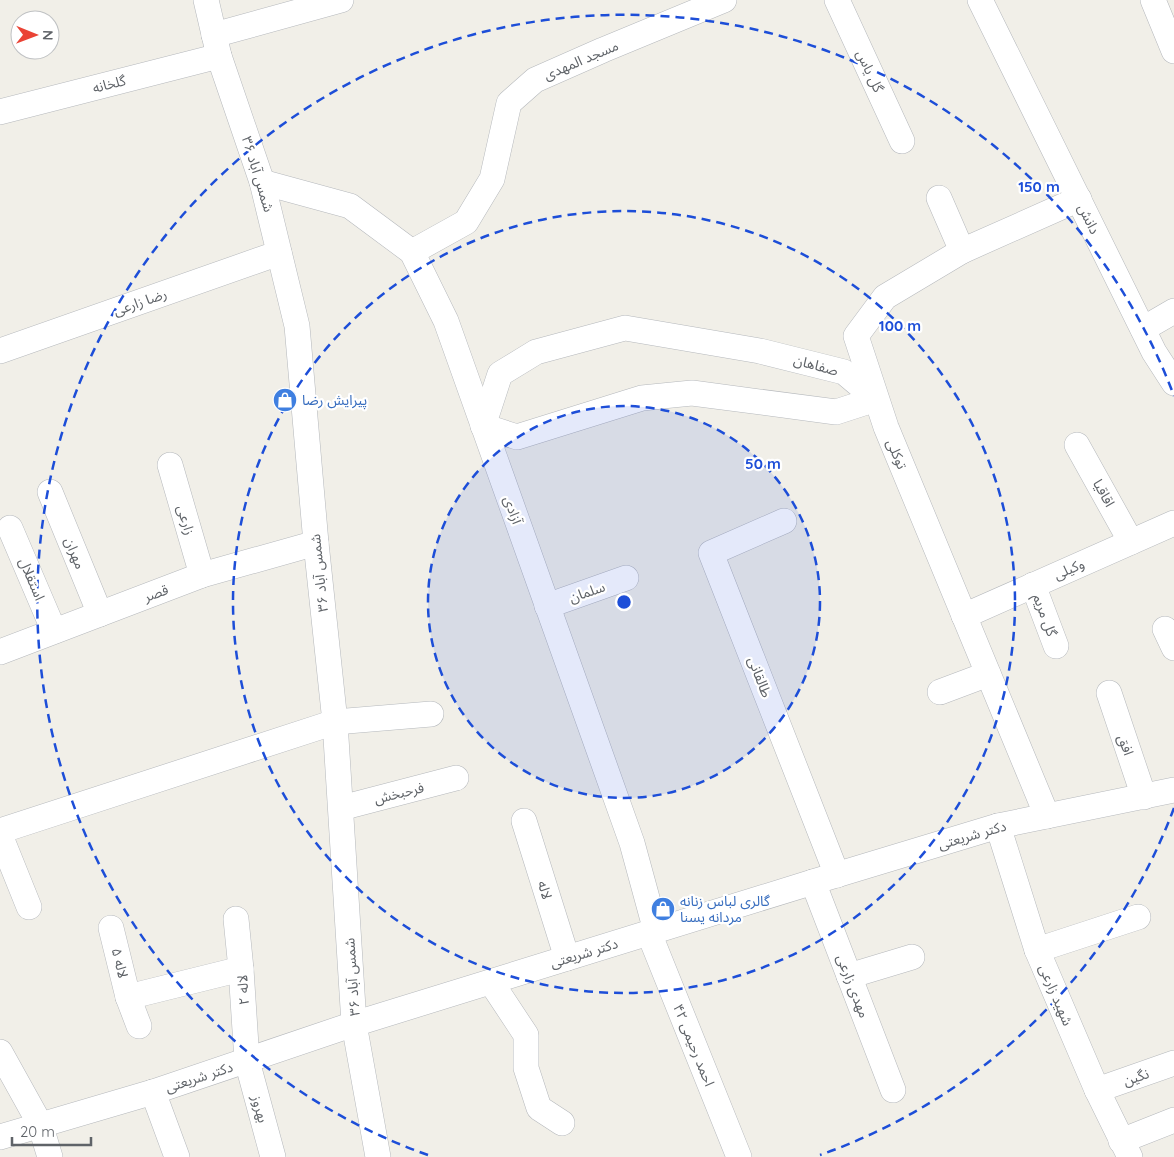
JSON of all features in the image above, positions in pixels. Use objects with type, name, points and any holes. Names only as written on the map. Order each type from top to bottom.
[{"type":"street","name":"شمس آباد ۳۶","points":[[206,0],[216,46],[262,182],[297,326],[316,543],[335,722],[354,1024],[378,1157]]},
{"type":"street","name":"گلخانه","points":[[0,112],[216,46],[341,0]]},
{"type":"street","name":"مسجد المهدی","points":[[412,252],[466,222],[492,179],[509,103],[534,80],[724,0]]},
{"type":"street","name":"گل یاس","points":[[837,0],[902,141]]},
{"type":"street","name":"دانش","points":[[980,0],[1154,352],[1174,383]]},
{"type":"street","points":[[1153,0],[1174,51]]},
{"type":"street","name":"آزادی","points":[[262,182],[350,206],[412,252],[446,321],[632,843],[653,932]]},
{"type":"street","points":[[939,198],[962,251]]},
{"type":"street","name":"توکلی","points":[[1047,816],[886,427],[856,336],[885,297],[962,251],[1079,199]]},
{"type":"street","name":"رضا زارعی","points":[[0,351],[279,254]]},
{"type":"street","points":[[1143,329],[1174,310]]},
{"type":"street","name":"صفاهان","points":[[483,426],[500,374],[536,352],[625,328],[760,351],[844,372],[876,398]]},
{"type":"street","points":[[483,426],[517,437],[642,398],[692,393],[836,412],[876,398]]},
{"type":"street","name":"اقاقیا","points":[[1077,445],[1131,542]]},
{"type":"street","name":"زارعی","points":[[170,466],[202,575]]},
{"type":"street","name":"مهران","points":[[50,492],[100,614]]},
{"type":"street","name":"طالقانی","points":[[784,521],[711,553],[837,875]]},
{"type":"street","name":"وکیلی","points":[[964,616],[1174,523]]},
{"type":"street","name":"استقلال","points":[[10,528],[54,631]]},
{"type":"street","name":"قصر","points":[[0,652],[202,575],[316,543]]},
{"type":"street","name":"سلمان","points":[[547,606],[626,578]]},
{"type":"street","name":"گل مریم","points":[[1034,585],[1056,646]]},
{"type":"street","points":[[940,692],[988,674]]},
{"type":"street","name":"افق","points":[[1109,692],[1144,797]]},
{"type":"street","points":[[0,831],[335,722],[431,714]]},
{"type":"street","name":"فرحبخش","points":[[341,808],[456,778]]},
{"type":"street","name":"دکتر شریعتی","points":[[0,1136],[153,1092],[354,1024],[998,826],[1174,790]]},
{"type":"street","name":"لاله","points":[[524,821],[566,958]]},
{"type":"street","name":"شهید زارعی","points":[[998,826],[1037,950],[1097,1090],[1126,1149]]},
{"type":"street","points":[[0,835],[29,907]]},
{"type":"street","name":"مهدی زارعی","points":[[813,882],[893,1090]]},
{"type":"street","points":[[1037,950],[1138,917]]},
{"type":"street","name":"لاله ۲","points":[[236,920],[247,1061]]},
{"type":"street","name":"لاله ۵","points":[[111,928],[128,997],[139,1026]]},
{"type":"street","name":"۴۲ احمد رحیمی","points":[[653,932],[739,1157]]},
{"type":"street","points":[[849,976],[912,957]]},
{"type":"street","points":[[128,997],[241,970]]},
{"type":"street","points":[[491,982],[526,1035],[526,1068],[539,1108],[562,1123]]},
{"type":"street","points":[[0,1052],[40,1124],[50,1157]]},
{"type":"street","name":"بهروز","points":[[247,1061],[273,1157]]},
{"type":"street","name":"نگین","points":[[1097,1090],[1174,1063]]},
{"type":"street","points":[[153,1092],[177,1157]]},
{"type":"street","points":[[1126,1149],[1174,1120]]},
{"type":"place","name":"پیرایش رضا","points":[[285,400]]},
{"type":"place","name":"گالری لباس زنانه مردانه یسنا","points":[[663,909]]}]
